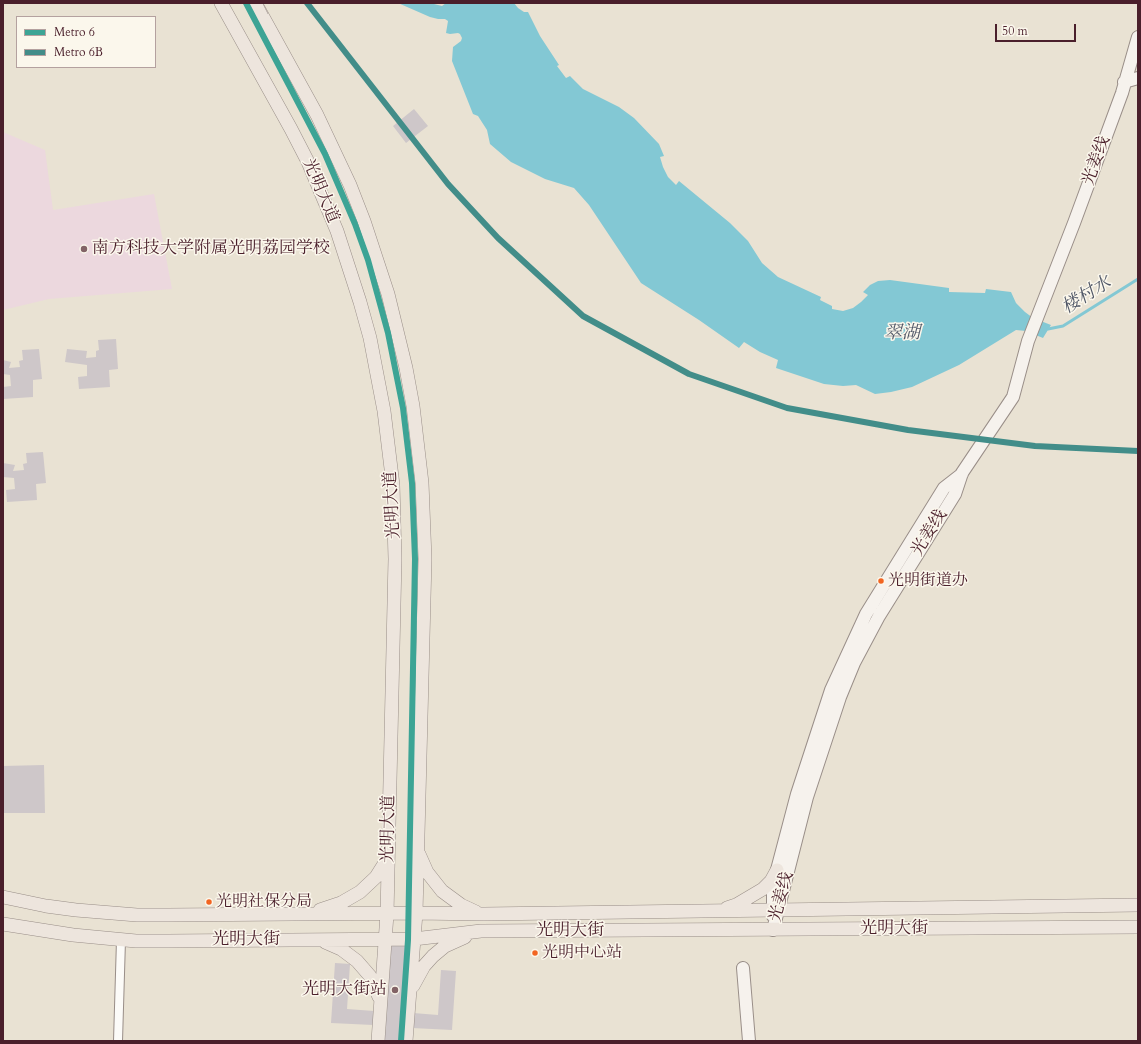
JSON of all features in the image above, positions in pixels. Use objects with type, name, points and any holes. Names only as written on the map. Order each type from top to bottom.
[{"type":"main road","name":"光明大道","points":[[222,3],[291,129],[323,196],[339,238],[360,302],[378,374],[389,448],[395,522],[387,914],[378,1041]]},
{"type":"main road","name":"光明大道","points":[[255,3],[262,17]]},
{"type":"main road","name":"光明大道","points":[[255,3],[317,116],[350,185],[364,221],[388,294],[406,368],[418,444],[424,521],[425,559],[416,913],[406,1041]]},
{"type":"main road","points":[[417,850],[427,872],[442,891],[461,905],[484,914]]},
{"type":"main road","points":[[306,914],[331,907],[351,898],[376,877],[388,858]]},
{"type":"main road","points":[[719,911],[736,905],[763,889],[771,881],[777,870]]},
{"type":"main road","name":"光明大街","points":[[3,897],[76,910],[137,915],[484,914],[1138,905]]},
{"type":"main road","name":"光明大街","points":[[3,924],[73,936],[122,940],[168,941],[414,939],[481,931],[1138,927]]},
{"type":"main road","points":[[410,994],[416,978],[433,956],[445,946],[481,931]]},
{"type":"main road","points":[[313,940],[328,943],[341,949],[357,961],[370,976],[380,1003]]},
{"type":"street","name":"光姜线","points":[[775,910],[808,797],[840,697],[854,663],[896,587],[955,494],[962,473],[1013,397],[1028,341],[1074,223],[1124,82],[1138,37]]},
{"type":"street","points":[[1124,82],[1138,78]]},
{"type":"street","name":"光姜线","points":[[773,930],[775,910],[773,885],[797,794],[831,690],[866,614],[944,488],[962,473]]},
{"type":"street","points":[[118,1041],[122,940]]},
{"type":"street","points":[[743,968],[749,1041]]},
{"type":"shaded area","name":"南方科技大学附属光明荔园学校","points":[[3,132],[45,150],[53,210],[154,194],[172,289],[49,299],[3,310]]},
{"type":"water","name":"翠湖","points":[[398,3],[430,3],[442,6],[446,3],[514,3],[524,12],[528,12],[540,36],[559,65],[557,66],[566,78],[570,76],[583,89],[619,107],[634,118],[659,144],[664,156],[660,157],[663,167],[668,177],[676,185],[679,181],[730,223],[748,241],[762,263],[778,277],[821,297],[820,300],[832,306],[832,309],[843,311],[853,308],[868,295],[863,292],[870,285],[878,281],[890,280],[949,288],[949,292],[985,293],[986,289],[1011,292],[1016,303],[1025,312],[1033,318],[1051,325],[1043,338],[1026,331],[1016,330],[959,365],[912,387],[891,392],[875,394],[856,385],[843,386],[824,384],[776,368],[778,360],[760,352],[744,342],[739,348],[699,320],[641,283],[589,205],[574,188],[545,179],[511,162],[490,144],[487,130],[478,116],[473,114],[452,61],[453,47],[461,41],[462,38],[460,34],[446,33],[448,21],[445,19],[430,17]]},
{"type":"building","points":[[414,109],[428,126],[406,143],[393,126]]},
{"type":"building","points":[[116,339],[118,369],[109,370],[110,387],[79,389],[78,377],[87,376],[87,365],[65,362],[67,349],[87,351],[86,358],[96,357],[96,351],[99,350],[98,340]]},
{"type":"building","points":[[39,349],[42,379],[33,380],[33,397],[3,399],[3,387],[11,386],[10,375],[3,374],[3,360],[11,362],[9,368],[20,367],[19,361],[23,360],[22,350]]},
{"type":"building","points":[[43,452],[46,483],[36,484],[37,500],[7,502],[6,490],[15,489],[14,478],[3,477],[3,463],[15,465],[13,471],[24,470],[23,464],[27,463],[26,453]]},
{"type":"building","points":[[44,765],[45,813],[3,813],[3,766]]},
{"type":"building","name":"光明大街站","points":[[379,939],[418,941],[413,1013],[438,1015],[441,970],[456,971],[452,1030],[412,1028],[411,1041],[372,1041],[373,1025],[331,1023],[335,963],[350,964],[347,1009],[374,1011]]},
{"type":"waterway","name":"楼村水","points":[[1048,329],[1063,326],[1138,279]]},
{"type":"metro line","name":"6","points":[[246,3],[325,154],[355,224],[368,260],[388,333],[403,408],[412,483],[415,559],[408,940],[401,1041]]},
{"type":"metro line","name":"6B","points":[[307,3],[448,184],[498,238],[583,316],[689,374],[787,408],[908,430],[1035,446],[1138,451]]},
{"type":"place","name":"南方科技大学附属光明荔园学校","points":[[84,249]]},
{"type":"place","name":"光明街道办","points":[[881,581]]},
{"type":"place","name":"光明社保分局","points":[[209,902]]},
{"type":"place","name":"光明中心站","points":[[535,953]]},
{"type":"place","name":"光明大街站","points":[[395,990]]}]
